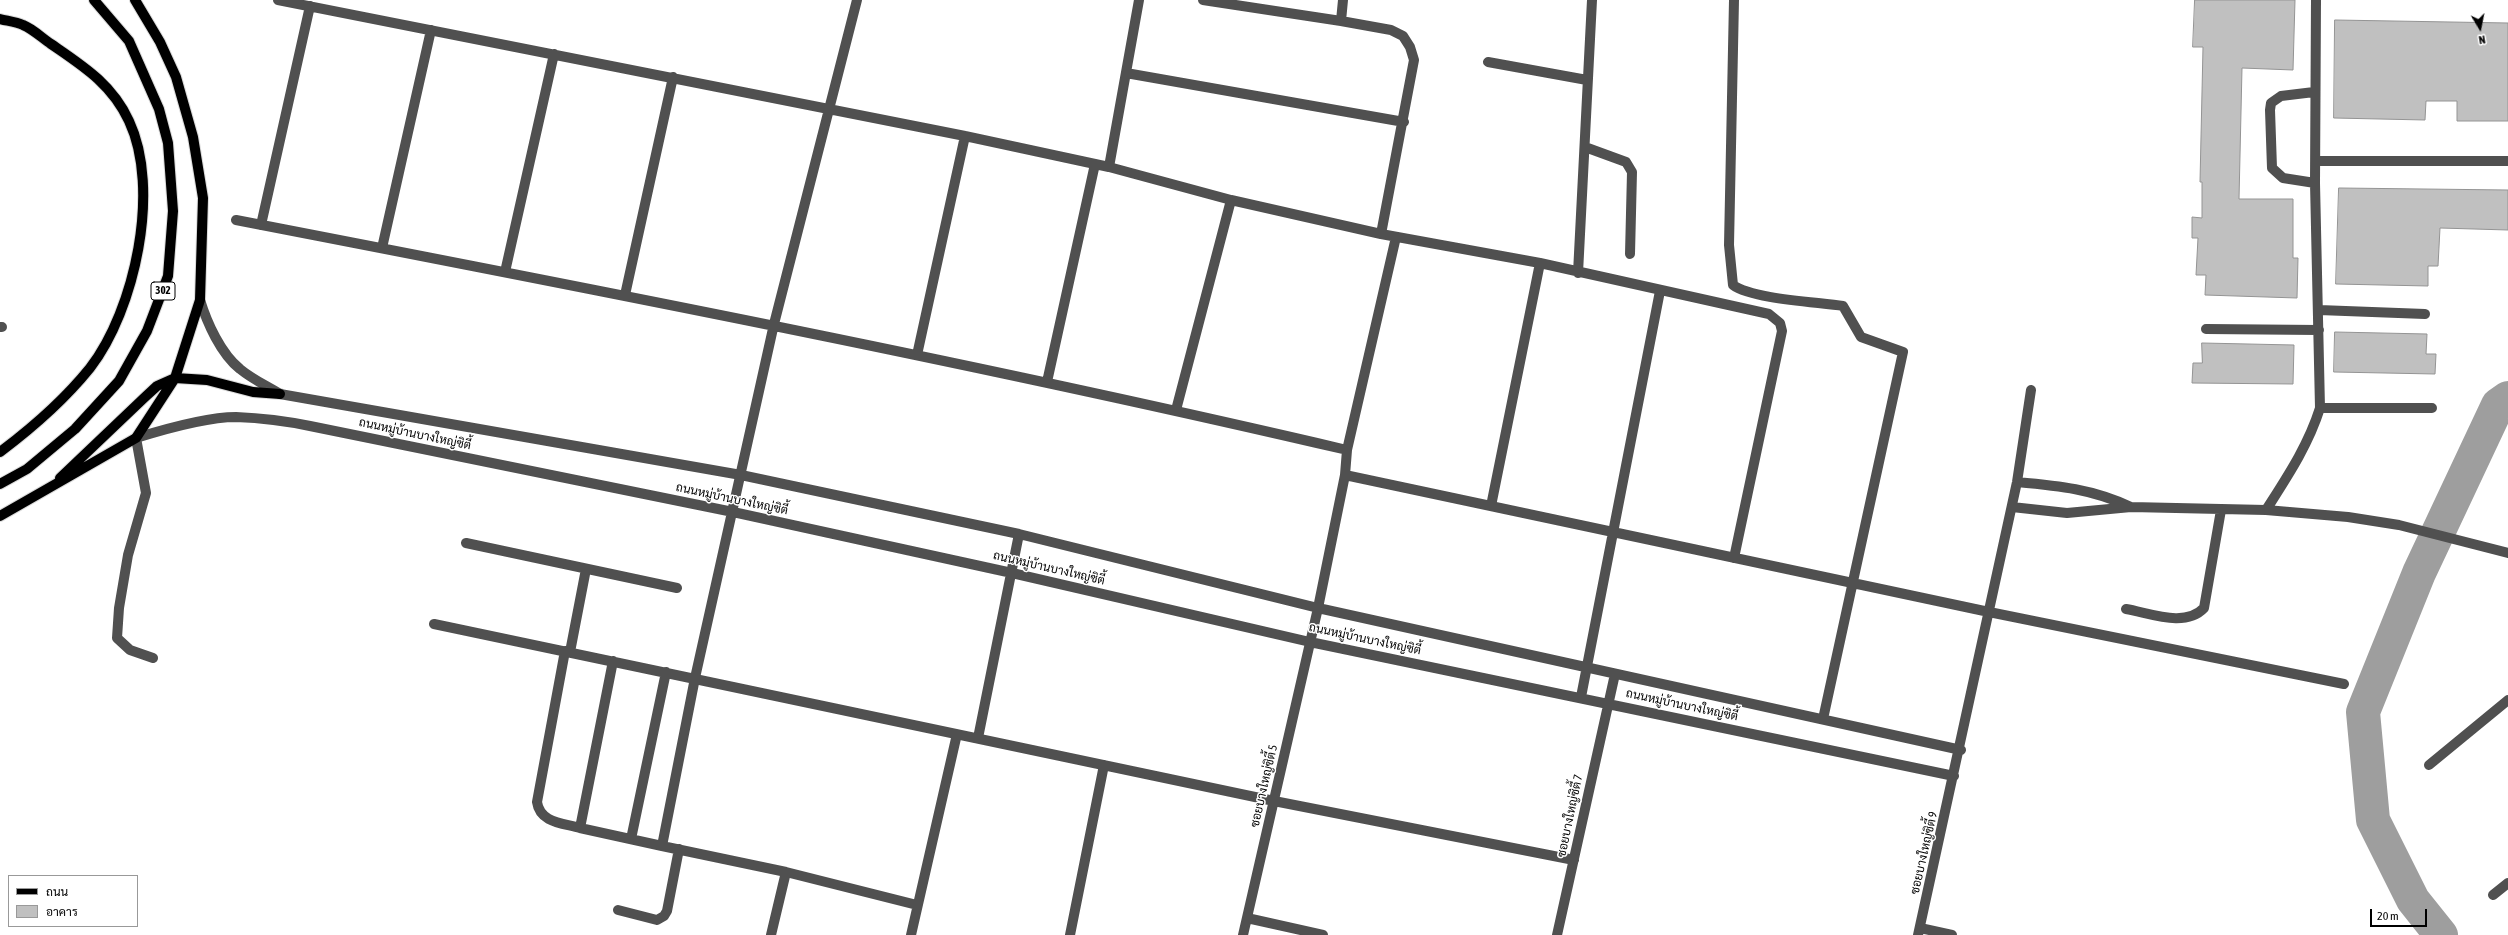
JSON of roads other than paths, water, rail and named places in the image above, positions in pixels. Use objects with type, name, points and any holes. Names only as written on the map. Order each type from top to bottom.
[{"type":"main road","name":"302","points":[[0,484],[27,469],[75,429],[120,381],[147,331],[168,276],[173,211],[168,144],[159,109],[129,41],[94,0]]},
{"type":"main road","points":[[0,516],[136,438],[175,378],[200,300],[203,198],[193,136],[176,77],[160,42],[135,0]]},
{"type":"main road","points":[[0,19],[24,26],[99,77],[129,120],[138,145],[144,197],[140,247],[124,308],[91,367],[45,415],[0,452]]},
{"type":"main road","points":[[47,490],[96,446],[157,386],[175,378],[207,380],[253,392],[280,394]]},
{"type":"street","points":[[278,0],[673,77],[964,136],[1109,167],[1231,200],[1381,234],[1540,263],[1660,291],[1769,314],[1780,323],[1782,331],[1734,558]]},
{"type":"street","points":[[662,846],[694,678],[733,512],[774,324],[857,0]]},
{"type":"street","points":[[1109,167],[1139,0]]},
{"type":"street","points":[[1203,0],[1341,21],[1391,30],[1403,36],[1410,46],[1414,60],[1404,122],[1381,234]]},
{"type":"street","points":[[1341,21],[1343,0]]},
{"type":"street","points":[[1578,272],[1592,0]]},
{"type":"street","points":[[1734,0],[1729,245],[1733,285],[1740,290],[1760,294],[1843,306],[1861,337],[1903,352],[1823,719]]},
{"type":"street","points":[[2266,510],[2300,457],[2311,435],[2320,408],[2314,92],[2316,0]]},
{"type":"street","points":[[261,225],[310,6]]},
{"type":"street","points":[[382,248],[431,30]]},
{"type":"street","points":[[505,272],[554,54]]},
{"type":"street","points":[[1488,62],[1587,80]]},
{"type":"street","points":[[1126,73],[1404,122]]},
{"type":"street","points":[[625,295],[673,77]]},
{"type":"street","points":[[2314,92],[2281,96],[2272,103],[2270,110],[2272,168],[2282,178],[2315,183]]},
{"type":"street","points":[[917,355],[964,136]]},
{"type":"street","points":[[1585,147],[1626,162],[1632,172],[1630,254]]},
{"type":"street","points":[[2316,161],[2508,161]]},
{"type":"street","points":[[1047,382],[1095,164]]},
{"type":"street","points":[[1176,410],[1231,200]]},
{"type":"street","points":[[236,220],[774,324],[1176,410],[1347,450]]},
{"type":"street","name":"ซอยบางใหญ่ซิตี้ 5","points":[[1243,935],[1318,608],[1346,475],[1347,450],[1396,237]]},
{"type":"street","points":[[1490,506],[1540,263]]},
{"type":"street","points":[[1581,697],[1660,291]]},
{"type":"street","name":"ถนนหมู่บ้านบางใหญ่ซิตี้","points":[[200,300],[205,317],[232,361],[240,370],[280,394],[741,475],[1019,534],[1318,608],[1961,750]]},
{"type":"street","points":[[2319,310],[2425,314]]},
{"type":"street","points":[[2206,329],[2319,330]]},
{"type":"street","name":"ซอยบางใหญ่ซิตี้ 9","points":[[1919,931],[1961,750],[2012,507],[2031,390]]},
{"type":"street","points":[[2320,408],[2432,408]]},
{"type":"street","name":"ถนนหมู่บ้านบางใหญ่ซิตี้","points":[[136,438],[212,420],[235,417],[286,421],[733,512],[1012,573],[1310,642],[1581,697],[1954,776]]},
{"type":"street","points":[[136,438],[146,493],[128,555],[119,608],[117,638],[130,650],[153,658]]},
{"type":"street","points":[[1346,475],[1989,612],[2344,684]]},
{"type":"street","points":[[2017,482],[2072,487],[2105,495],[2131,507]]},
{"type":"street","points":[[2012,507],[2067,513],[2131,507],[2266,510],[2348,516],[2399,525],[2508,553]]},
{"type":"street","points":[[2126,608],[2176,618],[2197,615],[2204,608],[2221,510]]},
{"type":"street","points":[[978,738],[1019,534]]},
{"type":"street","points":[[466,543],[677,588]]},
{"type":"street","points":[[586,568],[537,802],[540,812],[547,819],[580,828],[786,872],[917,905]]},
{"type":"street","points":[[434,624],[568,651],[1274,801],[1574,860]]},
{"type":"street","points":[[580,828],[613,661]]},
{"type":"street","points":[[631,839],[666,672]]},
{"type":"street","name":"ซอยบางใหญ่ซิตี้ 7","points":[[1557,935],[1607,703],[1615,674]]},
{"type":"street","points":[[2429,765],[2508,700]]},
{"type":"street","points":[[911,935],[957,734]]},
{"type":"street","points":[[1070,935],[1104,765]]},
{"type":"street","points":[[618,910],[657,920],[664,916],[667,911],[679,849]]},
{"type":"street","points":[[771,935],[786,872]]},
{"type":"street","points":[[2493,895],[2508,883]]},
{"type":"street","points":[[1247,918],[1323,935]]},
{"type":"street","points":[[1919,931],[1952,935]]},
{"type":"waterway","points":[[2441,935],[2413,900],[2373,820],[2363,712],[2419,573],[2498,405],[2508,398]]}]
